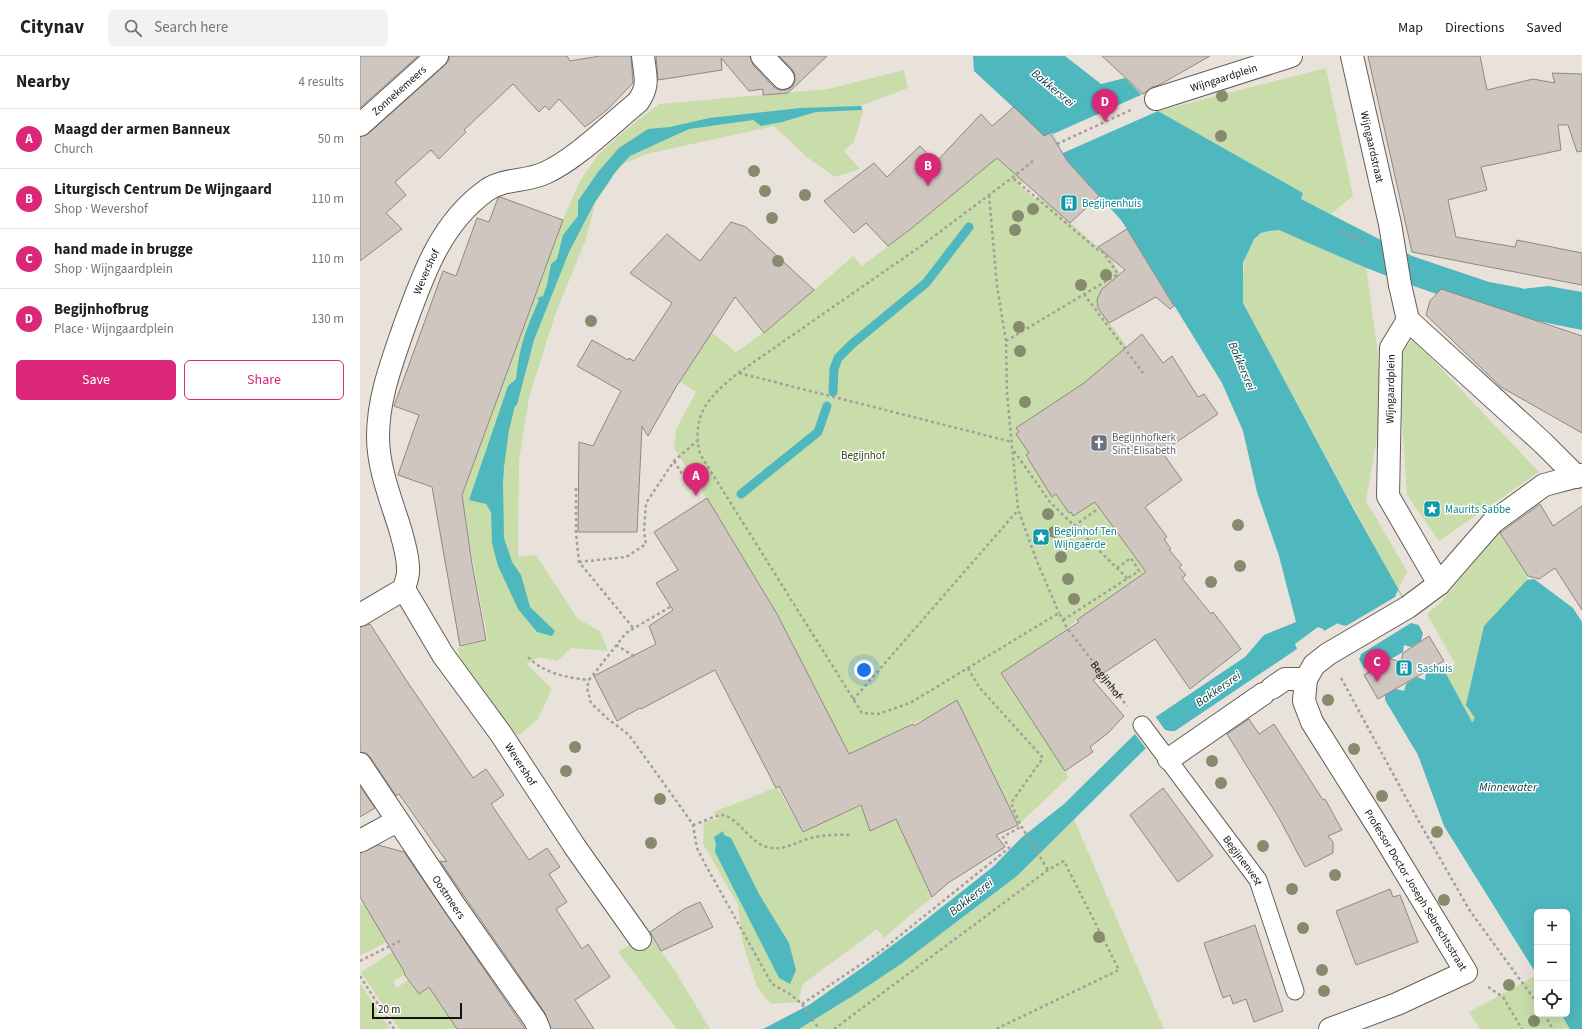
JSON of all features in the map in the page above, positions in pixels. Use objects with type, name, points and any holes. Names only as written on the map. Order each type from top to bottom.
[{"type":"street","name":"Zonnekemeers","points":[[360,125],[438,56]]},
{"type":"street","name":"Wevershof","points":[[640,939],[575,847],[502,734],[443,655],[404,589],[408,571],[407,554],[382,469],[378,446],[378,423],[381,398],[393,358],[424,273],[436,248],[460,213],[489,188],[503,182],[525,180],[544,174],[560,165],[638,102],[644,92],[646,82],[643,56]]},
{"type":"street","points":[[762,56],[782,78]]},
{"type":"street","name":"Wijngaardplein","points":[[1156,99],[1292,56]]},
{"type":"street","name":"Wijngaardstraat","points":[[1352,56],[1392,237],[1400,285],[1408,320]]},
{"type":"street","points":[[1408,320],[1580,476]]},
{"type":"street","name":"Wijngaardplein","points":[[1408,320],[1391,348],[1388,496],[1439,584]]},
{"type":"street","points":[[1163,753],[1285,679],[1306,679],[1314,666],[1328,654],[1408,607],[1439,584],[1493,522],[1544,485],[1580,476]]},
{"type":"street","points":[[360,615],[404,589]]},
{"type":"street","name":"Professor Doctor Joseph Sebrechtsstraat","points":[[1306,679],[1304,701],[1312,722],[1380,830],[1466,972],[1397,1004],[1330,1029]]},
{"type":"street","name":"Oostmeers","points":[[360,764],[397,821],[535,1020],[539,1029]]},
{"type":"street","points":[[360,841],[397,821]]},
{"type":"lane","name":"Begijnenvest","points":[[1142,725],[1258,880],[1295,991]]},
{"type":"path","points":[[1057,144],[1156,99]]},
{"type":"path","points":[[1033,161],[1013,178],[921,246],[738,373],[717,391],[706,405],[700,418],[697,441],[700,454],[862,714],[878,714],[910,703],[1059,613]]},
{"type":"path","points":[[1006,341],[1118,274],[1103,252],[1098,250],[1013,178]]},
{"type":"path","name":"Begijnhof","points":[[989,195],[997,286],[1006,341],[1007,393],[1018,509],[1036,559],[1063,620],[1074,638],[1142,725]]},
{"type":"path","points":[[1339,232],[1367,244]]},
{"type":"path","points":[[1084,294],[1143,374]]},
{"type":"path","points":[[738,373],[1012,442]]},
{"type":"path","points":[[579,562],[626,557],[646,544],[644,532],[646,503],[674,461],[697,441]]},
{"type":"path","points":[[1013,450],[1050,502],[1128,579]]},
{"type":"path","points":[[674,461],[692,490]]},
{"type":"path","points":[[576,488],[576,533],[579,562],[634,629]]},
{"type":"path","points":[[1074,526],[1099,508]]},
{"type":"path","points":[[853,700],[1018,509]]},
{"type":"path","points":[[1063,620],[1139,572],[1131,558],[1117,568]]},
{"type":"path","points":[[670,607],[626,633],[616,645],[589,680],[587,688],[591,703],[608,719],[629,735],[693,825],[697,848],[772,984],[790,994],[802,1004],[818,1028]]},
{"type":"path","points":[[616,645],[634,656]]},
{"type":"path","points":[[1328,654],[1417,818],[1470,910],[1534,999]]},
{"type":"path","points":[[528,657],[535,664],[559,675],[589,680]]},
{"type":"path","points":[[968,668],[979,687],[1043,758],[1011,803],[1024,831],[1048,870]]},
{"type":"path","points":[[693,825],[721,815],[729,817],[756,841],[766,847],[781,849],[810,838],[836,834],[850,835]]},
{"type":"path","points":[[802,1004],[882,950],[1010,848],[1003,837],[1022,826]]},
{"type":"path","points":[[834,1029],[1048,870],[1064,861],[1119,970],[996,1029]]},
{"type":"path","points":[[360,961],[402,940]]},
{"type":"path","points":[[1466,972],[1503,997],[1522,1029]]},
{"type":"path","points":[[360,976],[394,1029]]},
{"type":"path","points":[[1546,1017],[1553,1029]]},
{"type":"green space","points":[[1326,68],[1353,196],[1331,214],[1301,199],[1303,193],[1158,111]]},
{"type":"green space","points":[[904,70],[908,88],[861,106],[863,112],[854,142],[844,151],[860,169],[835,177],[808,158],[774,126],[647,154],[623,164],[595,204],[586,239],[555,315],[529,397],[519,461],[518,557],[536,555],[578,619],[600,631],[608,651],[571,648],[557,661],[539,657],[527,664],[552,689],[538,719],[521,734],[508,736],[462,663],[457,648],[488,640],[462,496],[563,220],[580,181],[599,154],[628,128],[659,104],[828,89]]},
{"type":"green space","name":"Begijnhof","points":[[1015,143],[1040,168],[1020,186],[1034,199],[1039,195],[1100,249],[1104,246],[1121,275],[1101,291],[1099,295],[1098,307],[1147,374],[1067,399],[1065,395],[1062,397],[1065,401],[1016,428],[1019,432],[1016,434],[1029,453],[1025,456],[1027,459],[1032,456],[1052,496],[1056,494],[1069,513],[1071,512],[1073,516],[1095,502],[1137,559],[1149,572],[1077,620],[1057,637],[1001,673],[1069,777],[1018,825],[957,701],[913,724],[911,721],[911,725],[849,754],[776,613],[732,538],[674,448],[676,429],[696,392],[679,381],[711,332],[736,352],[774,325],[853,256],[862,266],[915,226]]},
{"type":"green space","points":[[1279,230],[1366,267],[1384,397],[1366,501],[1407,571],[1398,590],[1243,303],[1244,265],[1249,247],[1254,239],[1263,233],[1267,231]]},
{"type":"green space","points":[[1413,339],[1539,472],[1439,541],[1407,495],[1398,357]]},
{"type":"green space","points":[[1499,533],[1528,576],[1471,710],[1475,718],[1472,723],[1445,671],[1455,664],[1427,614],[1441,602]]},
{"type":"green space","points":[[777,787],[803,832],[861,806],[870,831],[896,818],[946,885],[884,938],[877,929],[803,984],[798,1002],[771,1004],[757,987],[742,941],[738,905],[703,844],[704,821],[718,819],[714,812]]},
{"type":"green space","points":[[1074,819],[1164,1029],[799,1029],[901,964],[1017,876]]},
{"type":"green space","points":[[360,903],[365,906],[387,942],[360,956]]},
{"type":"green space","points":[[649,933],[677,974],[710,1029],[677,1029],[618,952]]},
{"type":"green space","points":[[404,944],[418,964],[393,982],[397,988],[408,980],[419,994],[429,987],[459,1029],[399,1029],[361,972]]},
{"type":"green space","points":[[1534,977],[1534,1017],[1564,1017],[1572,1029],[1480,1029],[1469,1012]]},
{"type":"green space","points":[[360,983],[390,1029],[360,1029]]},
{"type":"water","name":"Bakkersrei","points":[[973,56],[1065,56],[1101,84],[1125,78],[1158,111],[1303,193],[1301,199],[1412,256],[1489,282],[1522,289],[1548,286],[1582,292],[1582,330],[1512,315],[1443,296],[1381,274],[1279,230],[1261,233],[1254,239],[1243,263],[1243,303],[1354,510],[1423,633],[1421,641],[1411,647],[1404,645],[1403,652],[1391,659],[1383,656],[1382,664],[1372,670],[1364,668],[1338,623],[1324,631],[1318,627],[1295,644],[1297,649],[1175,731],[1166,732],[1145,749],[1017,876],[901,964],[799,1029],[763,1029],[809,1005],[918,926],[994,866],[1021,838],[1064,804],[1134,735],[1154,718],[1245,657],[1264,635],[1296,622],[1279,556],[1257,492],[1243,431],[1222,383],[1121,220],[1062,155],[1063,154],[1052,133],[1044,136],[974,71]]},
{"type":"water","points":[[861,106],[862,110],[816,112],[782,122],[761,126],[753,120],[689,129],[630,156],[616,171],[595,202],[569,252],[534,340],[509,430],[504,467],[504,538],[512,562],[521,575],[530,607],[555,631],[552,636],[537,632],[518,609],[498,566],[492,543],[491,512],[486,504],[469,500],[508,386],[516,379],[521,348],[530,320],[539,300],[537,298],[543,296],[547,285],[551,264],[557,259],[563,235],[578,216],[578,201],[598,172],[619,148],[648,129],[670,127],[709,118],[800,108]]},
{"type":"water","name":"Minnewater","points":[[1534,579],[1573,608],[1582,622],[1582,1029],[1570,1029],[1563,1017],[1570,1017],[1570,909],[1534,909],[1534,970],[1444,826],[1418,755],[1385,700],[1385,695],[1396,689],[1404,691],[1406,684],[1417,677],[1425,680],[1426,672],[1437,665],[1443,668],[1472,722],[1474,721],[1473,720],[1475,718],[1466,705],[1484,626],[1527,580]]},
{"type":"water","points":[[723,831],[724,835],[731,838],[759,894],[789,943],[796,970],[790,984],[779,978],[715,852],[716,844],[714,837]]},
{"type":"pier","points":[[1143,94],[1158,111],[1063,153],[1053,134]]},
{"type":"pier","points":[[1398,590],[1419,625],[1411,623],[1361,654],[1359,660],[1338,624],[1346,626],[1395,597]]},
{"type":"pier","points":[[1155,716],[1165,730],[1176,732],[1167,733],[1147,750],[1135,734]]},
{"type":"building","points":[[360,56],[418,56],[360,108]]},
{"type":"building","points":[[449,56],[567,56],[570,61],[600,56],[631,56],[633,83],[607,110],[585,127],[559,99],[549,110],[545,106],[539,112],[513,84],[464,130],[466,132],[439,159],[431,150],[395,182],[406,195],[386,213],[402,229],[360,261],[360,137],[368,134],[445,65],[449,60]]},
{"type":"building","points":[[656,56],[750,56],[753,65],[774,87],[779,90],[786,90],[792,87],[795,81],[795,75],[792,69],[779,56],[827,56],[788,93],[763,95],[763,89],[749,91],[721,58],[722,70],[658,80]]},
{"type":"building","points":[[1102,56],[1210,56],[1159,85],[1152,87],[1143,94]]},
{"type":"building","points":[[1368,56],[1480,56],[1487,90],[1533,79],[1555,83],[1552,73],[1582,74],[1582,151],[1577,152],[1568,125],[1558,125],[1561,150],[1481,167],[1487,190],[1448,200],[1456,237],[1515,247],[1517,240],[1582,253],[1582,285],[1412,252]]},
{"type":"building","points":[[1014,107],[1044,136],[1050,133],[1068,162],[1099,196],[1070,223],[997,158],[888,246],[866,223],[854,233],[824,201],[874,163],[887,177],[920,146],[936,162],[981,114],[992,126]]},
{"type":"building","points":[[500,197],[563,220],[462,495],[472,564],[486,640],[460,646],[432,487],[398,475],[419,415],[394,406],[443,271],[456,276],[477,218],[489,222],[498,198]]},
{"type":"building","points":[[731,222],[746,227],[814,290],[764,333],[735,297],[676,387],[648,436],[642,426],[637,532],[578,532],[579,442],[593,446],[621,391],[577,366],[592,340],[628,360],[629,358],[634,361],[672,303],[630,273],[667,234],[700,261]]},
{"type":"building","points":[[1127,229],[1174,306],[1170,309],[1156,297],[1109,323],[1098,308],[1097,299],[1102,289],[1125,270],[1098,247]]},
{"type":"building","points":[[1441,289],[1582,336],[1582,433],[1501,387],[1426,315],[1430,301]]},
{"type":"building","points":[[1142,334],[1163,363],[1172,356],[1198,397],[1204,394],[1218,414],[1162,452],[1182,480],[1145,507],[1167,537],[1164,539],[1171,549],[1169,550],[1182,565],[1179,567],[1186,575],[1182,578],[1211,614],[1213,612],[1241,649],[1190,689],[1155,639],[1093,680],[1124,716],[1108,733],[1090,747],[1093,752],[1065,771],[1001,673],[1079,622],[1077,620],[1146,572],[1095,502],[1073,516],[1071,512],[1069,513],[1056,494],[1052,497],[1026,455],[1029,453],[1016,434],[1019,432],[1016,428],[1084,383]]},
{"type":"building","points":[[707,498],[777,614],[849,754],[913,724],[914,726],[957,700],[1018,825],[996,835],[1005,847],[948,883],[932,897],[896,819],[870,831],[861,805],[803,832],[779,786],[776,788],[715,670],[617,721],[594,676],[656,644],[649,626],[673,610],[656,583],[678,570],[654,532]]},
{"type":"building","points":[[1540,504],[1553,526],[1582,506],[1582,610],[1555,568],[1539,579],[1528,576],[1500,533]]},
{"type":"building","points":[[370,624],[404,677],[473,778],[486,769],[504,795],[491,804],[529,860],[547,848],[560,867],[549,874],[567,902],[556,909],[582,949],[588,944],[610,977],[575,1000],[594,1029],[551,1029],[545,1013],[440,861],[447,862],[399,794],[396,796],[370,757],[366,753],[360,752],[360,627]]},
{"type":"building","name":"Sashuis","points":[[1429,636],[1444,661],[1378,699],[1364,675],[1391,659],[1401,662],[1403,653]]},
{"type":"building","points":[[1249,719],[1259,734],[1274,724],[1323,800],[1325,799],[1342,830],[1328,836],[1333,842],[1333,853],[1305,867],[1279,818],[1227,734]]},
{"type":"building","points":[[360,786],[375,808],[360,817]]},
{"type":"building","points":[[1163,788],[1213,856],[1178,882],[1130,815]]},
{"type":"building","points":[[378,845],[404,852],[525,1029],[457,1029],[429,987],[419,994],[404,974],[405,973],[360,897],[360,853]]},
{"type":"building","points":[[1390,889],[1393,897],[1400,895],[1418,942],[1356,965],[1336,911]]},
{"type":"building","points":[[700,902],[713,927],[661,951],[650,932],[684,909]]},
{"type":"building","points":[[1255,925],[1283,1011],[1254,1022],[1246,999],[1233,1004],[1230,995],[1223,998],[1204,943]]},
{"type":"waterway","points":[[833,392],[834,369],[838,358],[852,344],[926,283],[969,227]]},
{"type":"waterway","points":[[741,494],[818,432],[827,406]]},
{"type":"place","name":"Begijnhofbrug","points":[[1105,122]]},
{"type":"place","name":"Liturgisch Centrum De Wijngaard","points":[[928,186]]},
{"type":"place","name":"Begijnenhuis","points":[[1069,203]]},
{"type":"place","name":"Begijnhofkerk Sint-Elisabeth","points":[[1099,443]]},
{"type":"place","name":"Maagd der armen Banneux","points":[[696,496]]},
{"type":"place","name":"Maurits Sabbe","points":[[1432,509]]},
{"type":"place","name":"Begijnhof Ten Wijngaerde","points":[[1041,537]]},
{"type":"place","name":"Sashuis","points":[[1404,668]]},
{"type":"place","name":"hand made in brugge","points":[[1377,682]]}]
